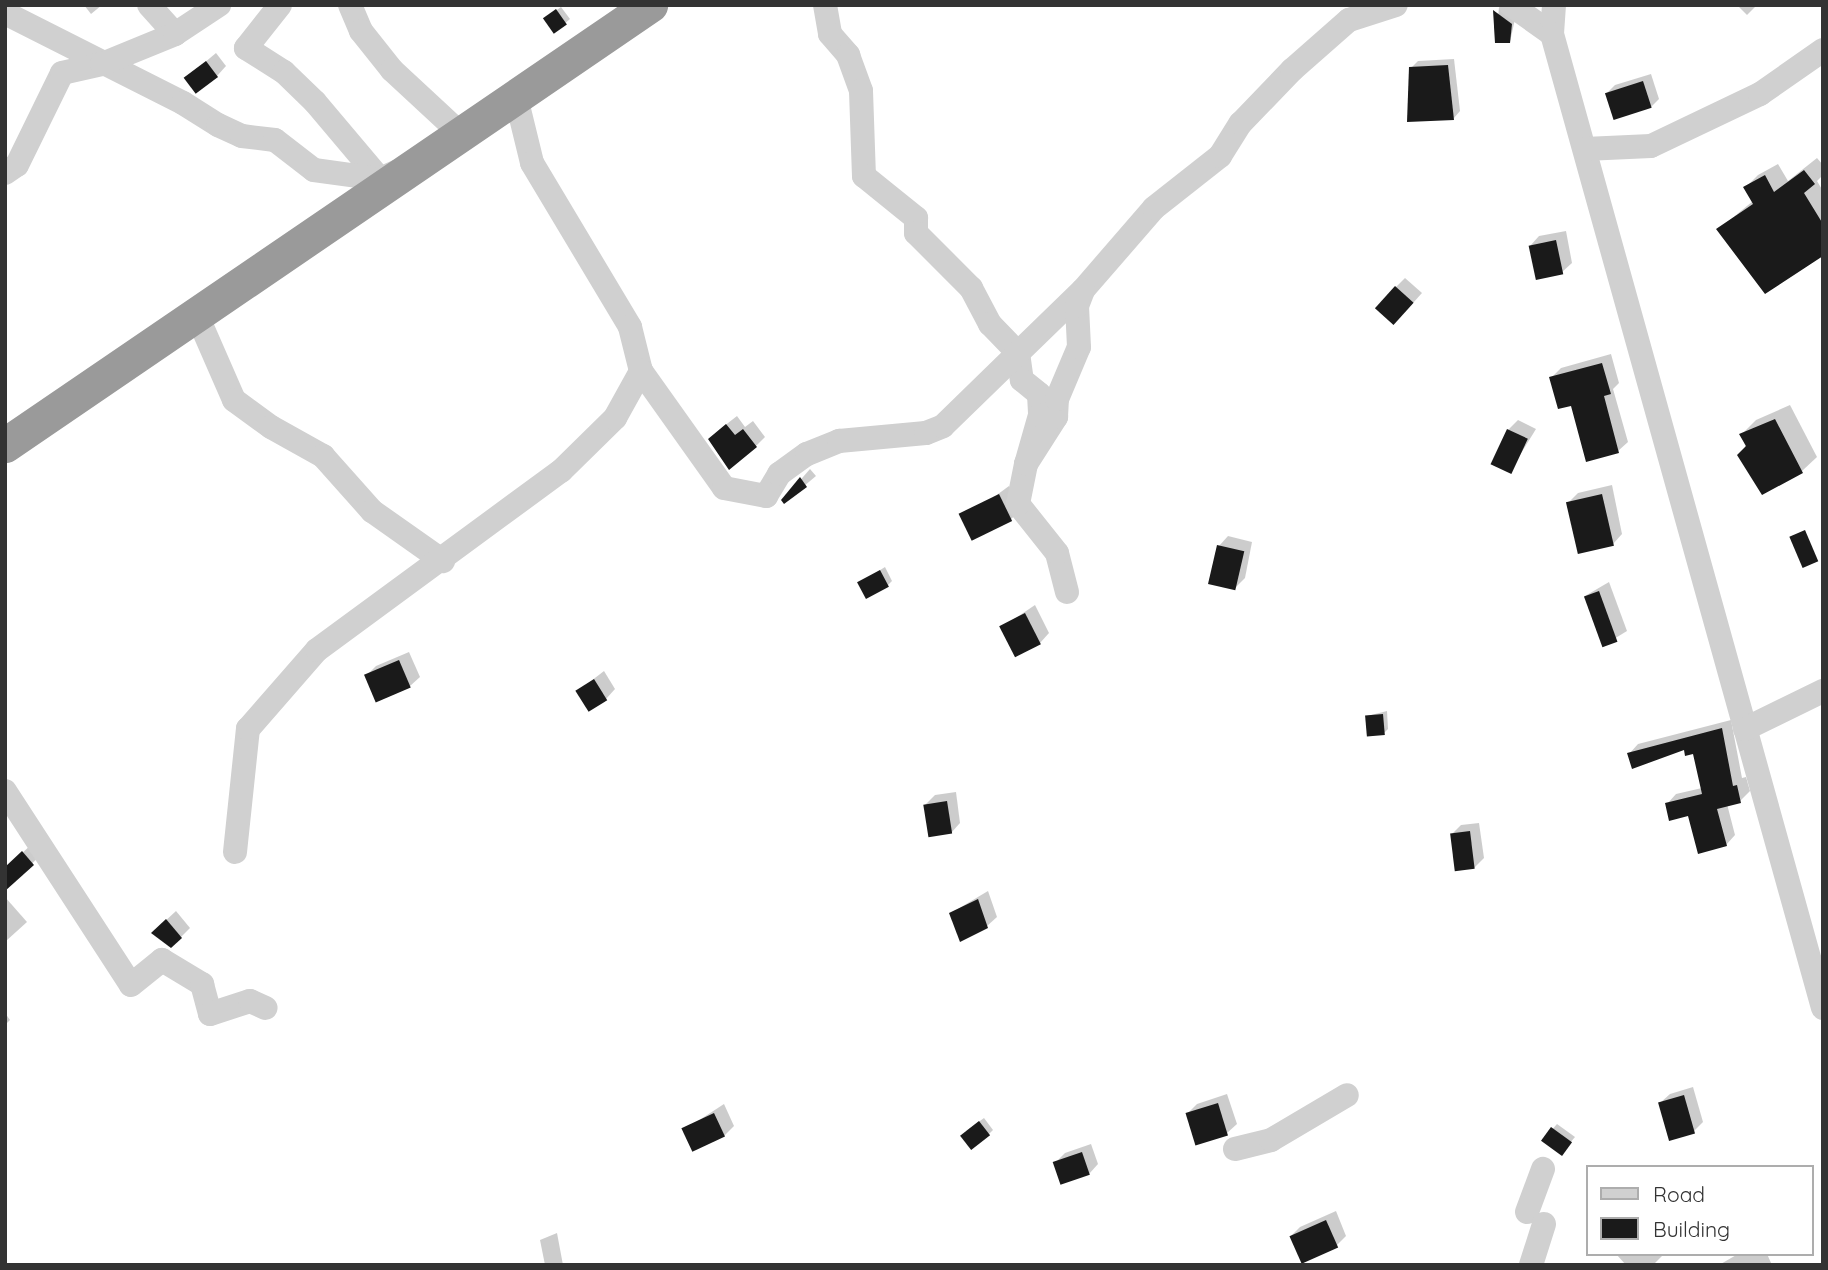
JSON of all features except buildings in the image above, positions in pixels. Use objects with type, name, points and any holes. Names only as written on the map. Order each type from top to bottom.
[{"type":"highway","points":[[5,445],[392,174],[460,133],[515,93],[650,5]]},
{"type":"street","points":[[149,5],[175,34]]},
{"type":"street","points":[[5,173],[18,165],[62,73],[102,64],[175,34],[219,5]]},
{"type":"street","points":[[280,5],[246,48],[284,72],[392,174]]},
{"type":"street","points":[[350,5],[361,31],[392,70],[460,133]]},
{"type":"street","points":[[825,5],[830,34],[848,55],[861,91],[864,176],[916,218],[916,233],[971,288],[990,324],[1018,353],[1022,380],[1039,394],[1041,415],[1026,464],[1018,504],[1057,553],[1067,592]]},
{"type":"street","points":[[515,93],[532,163],[630,327],[641,371],[724,488],[766,496],[779,474],[807,454],[839,441],[926,433],[943,426],[1083,290],[1154,208],[1220,156],[1241,123],[1292,70],[1349,20],[1396,5]]},
{"type":"street","points":[[1511,5],[1552,34]]},
{"type":"street","points":[[1554,5],[1552,34],[1823,1008]]},
{"type":"street","points":[[5,13],[242,136],[275,140],[314,170],[392,174]]},
{"type":"street","points":[[1585,149],[1651,146],[1760,94],[1823,50]]},
{"type":"street","points":[[1026,464],[1056,417],[1057,399],[1079,347],[1077,306],[1083,290]]},
{"type":"street","points":[[196,313],[234,400],[271,427],[323,456],[372,511],[443,561]]},
{"type":"street","points":[[235,852],[248,729],[317,650],[443,561],[561,471],[615,418],[641,371]]},
{"type":"street","points":[[1745,729],[1823,691]]},
{"type":"street","points":[[5,791],[131,985],[162,960],[202,985],[210,1014],[250,1001],[266,1008]]},
{"type":"street","points":[[1235,1149],[1271,1140],[1347,1095]]},
{"type":"street","points":[[1531,1265],[1543,1169]]}]
